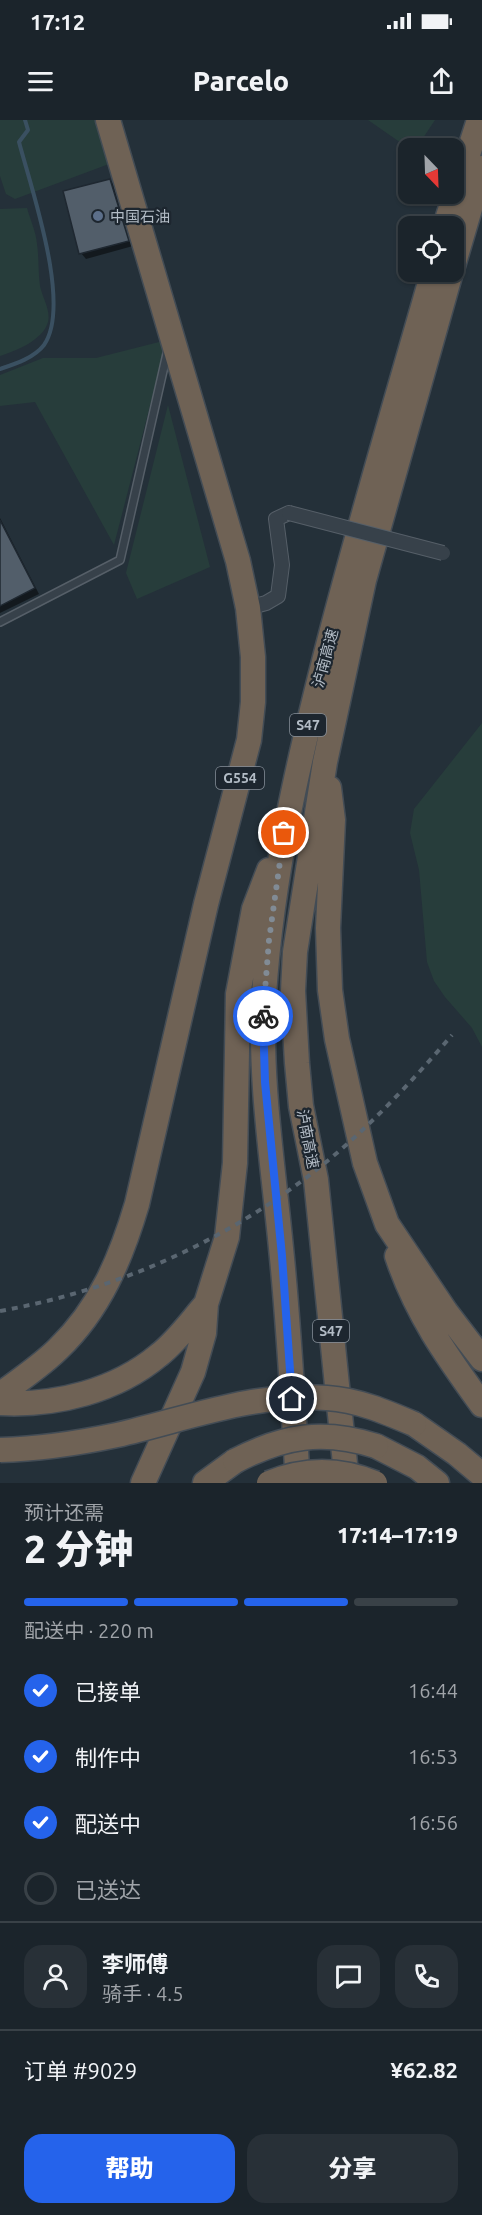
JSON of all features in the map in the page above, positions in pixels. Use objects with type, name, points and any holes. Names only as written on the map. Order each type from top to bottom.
[{"type":"highway","name":"G554","points":[[0,1395],[58,1350],[85,1320],[105,1288],[130,1227],[206,904],[249,740],[254,679],[248,608],[229,526],[108,120]]},
{"type":"highway","points":[[449,216],[479,120]]},
{"type":"highway","points":[[464,229],[482,168]]},
{"type":"highway","name":"泸南高速","points":[[298,1483],[287,1315],[276,1191],[269,1142],[263,1033],[269,940],[284,833],[311,713],[346,576],[430,282]]},
{"type":"highway","name":"泸南高速","points":[[347,1483],[316,1180],[302,1106],[293,991],[295,952],[325,762],[364,580],[449,282]]},
{"type":"highway","points":[[325,762],[333,820],[328,928],[330,990],[335,1029],[365,1163],[406,1282],[428,1327],[482,1405]]},
{"type":"highway","points":[[142,1483],[193,1372],[204,1333],[206,1304],[227,1237],[235,1163],[238,994],[254,909],[284,833]]},
{"type":"highway","points":[[387,1224],[446,1312],[482,1359]]},
{"type":"highway","points":[[0,1404],[66,1398],[114,1383],[161,1354],[206,1304]]},
{"type":"highway","points":[[0,1450],[83,1442],[226,1406],[278,1398],[329,1398],[360,1403],[414,1424],[482,1475]]},
{"type":"highway","points":[[204,1483],[252,1452],[297,1437],[337,1436],[376,1446],[417,1467],[437,1483]]},
{"type":"highway","points":[[269,1483],[301,1473],[331,1471],[352,1474],[375,1483]]},
{"type":"street","points":[[248,608],[266,603],[278,596],[282,565],[276,519],[289,513],[443,553]]},
{"type":"lane","points":[[0,622],[120,560],[171,335]]},
{"type":"green space","points":[[0,120],[99,120],[109,164],[15,199],[6,194],[0,176]]},
{"type":"green space","points":[[368,120],[435,120],[423,138],[398,138],[398,141]]},
{"type":"green space","points":[[27,208],[36,239],[40,286],[49,317],[45,328],[35,339],[21,348],[0,356],[0,209]]},
{"type":"green space","points":[[167,340],[114,545],[35,402],[0,406],[0,375],[43,358],[96,358]]},
{"type":"green space","points":[[168,405],[210,567],[137,599],[126,573]]},
{"type":"green space","points":[[482,723],[482,1047],[472,1028],[434,981],[427,962],[419,870],[410,833],[414,809]]},
{"type":"building","name":"中国石油","points":[[110,179],[129,241],[79,254],[63,191]]},
{"type":"building","points":[[0,520],[35,588],[0,606]]},
{"type":"waterway","points":[[0,369],[24,360],[40,350],[51,327],[54,303],[52,275],[40,216],[19,142],[28,130],[25,120]]},
{"type":"railway","points":[[0,1311],[90,1289],[133,1274],[176,1256],[256,1212],[295,1186],[347,1144],[394,1099],[452,1035]]},
{"type":"way so far","points":[[263,1016],[269,940],[284,833]]},
{"type":"place","name":"中国石油","points":[[98,216]]},
{"type":"route","points":[[263,1016],[269,1142],[282,1256],[292,1399]]}]
